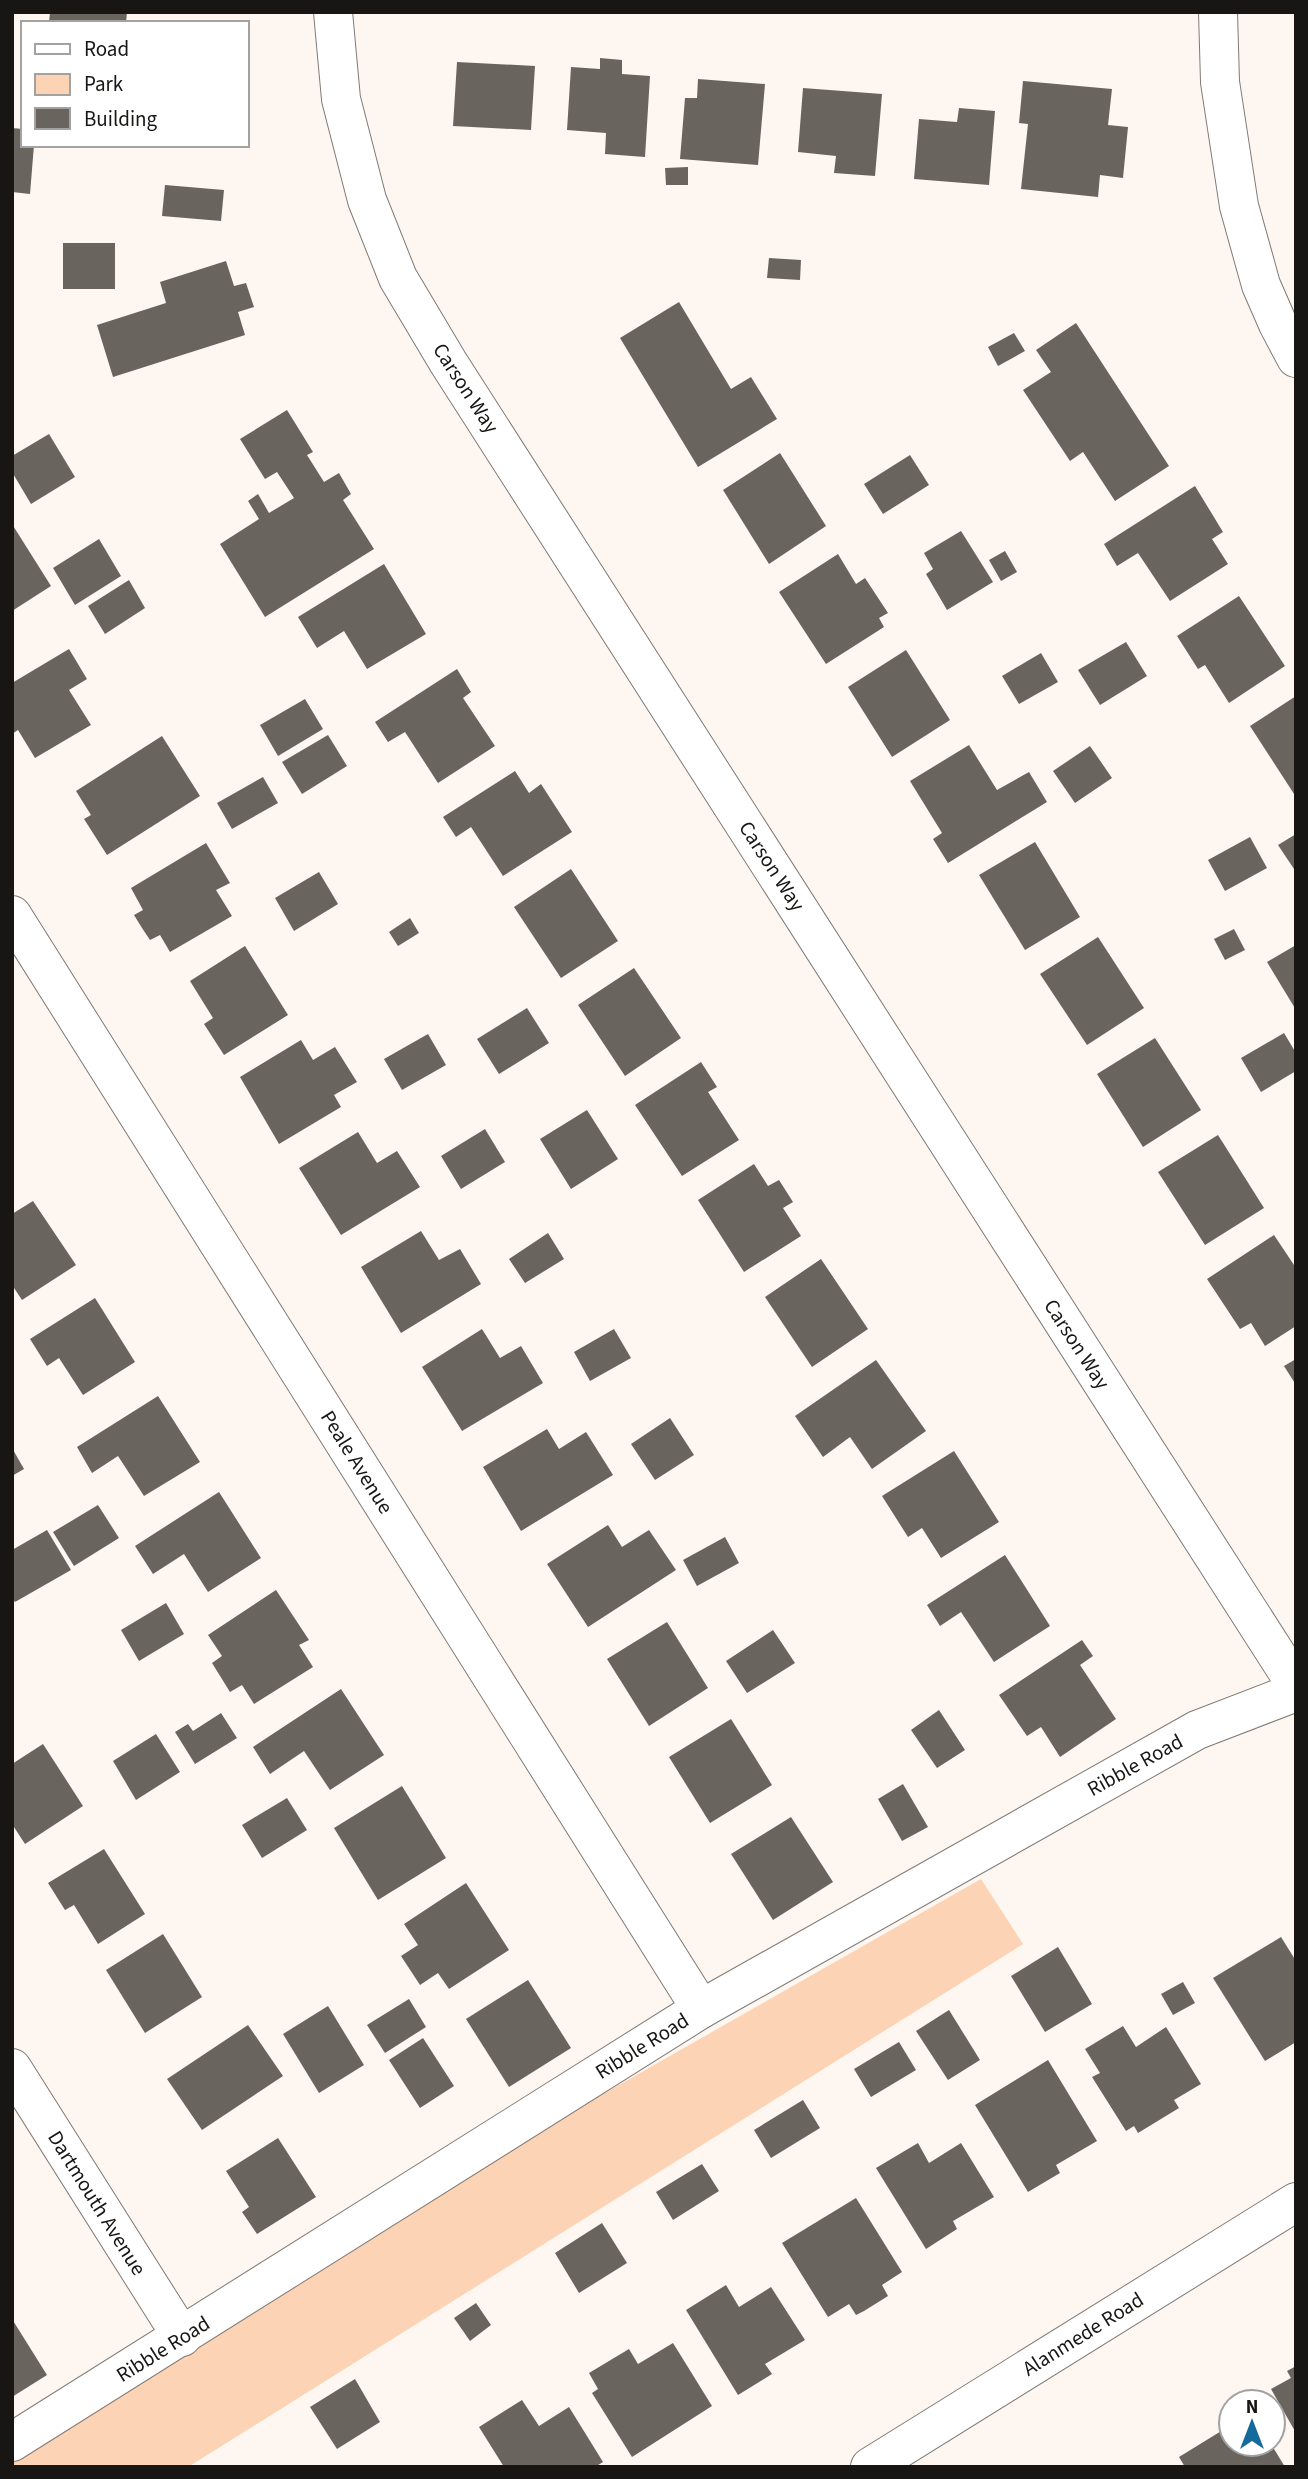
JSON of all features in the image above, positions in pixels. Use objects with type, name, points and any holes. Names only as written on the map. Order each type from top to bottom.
[{"type":"street","name":"Carson Way","points":[[333,12],[341,99],[367,200],[398,278],[448,362],[1296,1685]]},
{"type":"street","points":[[1218,12],[1220,82],[1239,206],[1261,285],[1296,358]]},
{"type":"street","name":"Peale Avenue","points":[[12,915],[702,2009]]},
{"type":"street","name":"Ribble Road","points":[[12,2442],[702,2009],[1197,1730],[1296,1692]]},
{"type":"street","name":"Dartmouth Avenue","points":[[12,2068],[182,2337]]},
{"type":"street","name":"Alanmede Road","points":[[870,2467],[1296,2202]]},
{"type":"green space","points":[[981,1879],[1023,1944],[188,2467],[12,2467],[12,2462],[575,2110]]},
{"type":"building","points":[[50,12],[127,12],[126,21],[49,21]]},
{"type":"building","points":[[600,58],[622,60],[622,74],[650,76],[645,157],[605,154],[606,133],[567,130],[571,67],[600,69]]},
{"type":"building","points":[[457,62],[535,66],[531,130],[453,126]]},
{"type":"building","points":[[698,79],[765,84],[758,165],[680,159],[685,98],[697,98]]},
{"type":"building","points":[[1023,81],[1112,89],[1108,125],[1128,127],[1123,178],[1100,175],[1098,197],[1021,189],[1028,124],[1019,123]]},
{"type":"building","points":[[803,88],[882,94],[875,176],[834,173],[836,156],[798,152]]},
{"type":"building","points":[[959,108],[995,111],[989,185],[914,179],[919,119],[957,122]]},
{"type":"building","points":[[12,128],[21,129],[21,147],[34,147],[30,194],[12,192]]},
{"type":"building","points":[[688,167],[688,185],[666,185],[665,168]]},
{"type":"building","points":[[165,185],[224,190],[221,221],[162,216]]},
{"type":"building","points":[[63,243],[115,243],[115,289],[63,289]]},
{"type":"building","points":[[769,258],[801,260],[800,280],[767,278]]},
{"type":"building","points":[[226,261],[234,286],[246,283],[254,307],[238,312],[245,335],[113,377],[97,325],[166,303],[160,282]]},
{"type":"building","points":[[679,302],[731,389],[751,377],[777,419],[698,467],[620,338]]},
{"type":"building","points":[[1076,323],[1169,466],[1115,501],[1083,452],[1070,461],[1023,390],[1051,372],[1036,350]]},
{"type":"building","points":[[1014,333],[1025,351],[998,366],[988,347]]},
{"type":"building","points":[[287,410],[313,452],[307,455],[324,482],[339,473],[351,494],[343,500],[374,549],[265,617],[220,544],[259,519],[248,501],[258,494],[269,513],[294,498],[277,472],[265,479],[240,439]]},
{"type":"building","points":[[49,434],[75,477],[31,504],[12,472],[12,456]]},
{"type":"building","points":[[780,453],[826,526],[769,564],[723,490]]},
{"type":"building","points":[[910,455],[929,485],[883,514],[864,484]]},
{"type":"building","points":[[1195,486],[1223,532],[1212,539],[1228,564],[1170,601],[1138,553],[1117,566],[1104,544]]},
{"type":"building","points":[[12,524],[51,586],[12,611]]},
{"type":"building","points":[[961,531],[993,582],[947,610],[926,574],[933,569],[924,553]]},
{"type":"building","points":[[99,539],[121,576],[75,605],[53,568]]},
{"type":"building","points":[[1005,551],[1017,572],[1001,581],[989,560]]},
{"type":"building","points":[[838,554],[856,584],[865,578],[888,613],[879,618],[884,627],[826,664],[779,592]]},
{"type":"building","points":[[384,564],[426,634],[367,669],[344,631],[317,648],[298,617]]},
{"type":"building","points":[[129,580],[145,608],[105,634],[88,606]]},
{"type":"building","points":[[1239,596],[1285,666],[1229,703],[1205,665],[1198,669],[1177,636]]},
{"type":"building","points":[[1126,642],[1147,676],[1100,705],[1078,670]]},
{"type":"building","points":[[69,649],[87,679],[69,690],[91,725],[35,758],[18,730],[12,734],[12,683]]},
{"type":"building","points":[[906,650],[950,720],[892,757],[848,687]]},
{"type":"building","points":[[1041,653],[1058,682],[1019,704],[1002,676]]},
{"type":"building","points":[[457,669],[471,692],[463,698],[495,746],[438,783],[405,732],[388,742],[375,722]]},
{"type":"building","points":[[1296,696],[1296,797],[1250,726]]},
{"type":"building","points":[[305,699],[323,729],[278,756],[260,725]]},
{"type":"building","points":[[328,735],[347,766],[302,794],[282,762]]},
{"type":"building","points":[[162,736],[200,796],[107,855],[84,819],[91,815],[76,791]]},
{"type":"building","points":[[969,745],[997,790],[1029,772],[1047,802],[948,863],[933,839],[942,833],[910,781]]},
{"type":"building","points":[[1090,746],[1112,778],[1075,803],[1053,771]]},
{"type":"building","points":[[515,771],[529,793],[541,784],[572,832],[503,876],[471,827],[456,837],[443,817]]},
{"type":"building","points":[[263,777],[278,803],[232,829],[217,803]]},
{"type":"building","points":[[1296,834],[1296,872],[1278,845]]},
{"type":"building","points":[[1250,837],[1267,868],[1225,891],[1208,860]]},
{"type":"building","points":[[1035,842],[1080,917],[1025,950],[979,875]]},
{"type":"building","points":[[206,843],[230,883],[216,890],[232,916],[170,952],[160,935],[150,940],[134,915],[143,910],[131,888]]},
{"type":"building","points":[[571,869],[618,941],[561,978],[514,907]]},
{"type":"building","points":[[319,872],[338,904],[294,931],[275,898]]},
{"type":"building","points":[[410,918],[419,933],[398,946],[389,932]]},
{"type":"building","points":[[1234,929],[1245,950],[1225,960],[1214,939]]},
{"type":"building","points":[[1098,937],[1144,1008],[1087,1045],[1040,974]]},
{"type":"building","points":[[1296,945],[1296,1010],[1267,962]]},
{"type":"building","points":[[245,946],[288,1015],[224,1055],[204,1024],[213,1018],[190,981]]},
{"type":"building","points":[[634,968],[681,1038],[625,1076],[578,1005]]},
{"type":"building","points":[[527,1008],[549,1043],[499,1074],[477,1039]]},
{"type":"building","points":[[1284,1033],[1296,1053],[1296,1071],[1261,1092],[1241,1058]]},
{"type":"building","points":[[428,1034],[446,1065],[402,1090],[384,1059]]},
{"type":"building","points":[[1155,1038],[1201,1110],[1143,1147],[1097,1074]]},
{"type":"building","points":[[301,1040],[313,1060],[335,1047],[357,1082],[334,1095],[341,1107],[279,1144],[240,1077]]},
{"type":"building","points":[[701,1062],[717,1087],[708,1092],[739,1140],[682,1176],[635,1105]]},
{"type":"building","points":[[587,1110],[618,1159],[571,1189],[540,1139]]},
{"type":"building","points":[[485,1129],[505,1162],[461,1189],[441,1156]]},
{"type":"building","points":[[358,1132],[377,1163],[397,1151],[420,1187],[341,1235],[299,1168]]},
{"type":"building","points":[[1218,1135],[1264,1208],[1205,1245],[1158,1172]]},
{"type":"building","points":[[754,1164],[768,1186],[779,1180],[793,1202],[783,1208],[801,1236],[744,1272],[698,1200]]},
{"type":"building","points":[[33,1201],[76,1265],[22,1300],[12,1285],[12,1214]]},
{"type":"building","points":[[421,1231],[439,1260],[460,1249],[481,1284],[401,1333],[361,1267]]},
{"type":"building","points":[[548,1233],[564,1259],[525,1283],[509,1259]]},
{"type":"building","points":[[1274,1235],[1296,1268],[1296,1326],[1265,1346],[1251,1323],[1240,1329],[1207,1279]]},
{"type":"building","points":[[821,1259],[868,1329],[812,1367],[765,1297]]},
{"type":"building","points":[[95,1298],[135,1362],[83,1395],[59,1358],[47,1366],[30,1339]]},
{"type":"building","points":[[482,1329],[500,1358],[521,1346],[543,1383],[462,1431],[422,1367]]},
{"type":"building","points":[[614,1329],[631,1358],[590,1381],[574,1352]]},
{"type":"building","points":[[1296,1359],[1296,1385],[1284,1366]]},
{"type":"building","points":[[876,1360],[926,1431],[872,1469],[850,1437],[823,1457],[795,1416]]},
{"type":"building","points":[[158,1396],[200,1462],[144,1496],[118,1456],[92,1473],[77,1447]]},
{"type":"building","points":[[670,1418],[694,1455],[655,1480],[631,1444]]},
{"type":"building","points":[[547,1429],[559,1449],[586,1432],[613,1475],[521,1531],[483,1467]]},
{"type":"building","points":[[12,1448],[24,1469],[12,1476]]},
{"type":"building","points":[[954,1451],[999,1522],[941,1558],[922,1528],[908,1537],[882,1496]]},
{"type":"building","points":[[219,1492],[261,1558],[208,1592],[184,1554],[153,1574],[135,1546]]},
{"type":"building","points":[[98,1505],[119,1538],[74,1566],[53,1532]]},
{"type":"building","points":[[608,1525],[622,1547],[649,1530],[676,1570],[588,1627],[547,1564]]},
{"type":"building","points":[[47,1530],[71,1570],[15,1602],[12,1598],[12,1550]]},
{"type":"building","points":[[725,1537],[739,1563],[697,1586],[683,1560]]},
{"type":"building","points":[[1005,1555],[1050,1626],[994,1662],[961,1612],[940,1626],[927,1605]]},
{"type":"building","points":[[276,1590],[309,1640],[299,1645],[313,1667],[254,1704],[242,1685],[230,1692],[212,1663],[222,1656],[208,1635]]},
{"type":"building","points":[[166,1603],[184,1634],[139,1661],[121,1630]]},
{"type":"building","points":[[667,1622],[708,1688],[649,1726],[607,1659]]},
{"type":"building","points":[[773,1630],[795,1663],[747,1693],[726,1661]]},
{"type":"building","points":[[1082,1640],[1093,1656],[1080,1665],[1116,1719],[1060,1757],[1041,1727],[1027,1736],[999,1695]]},
{"type":"building","points":[[341,1689],[384,1755],[330,1790],[304,1751],[270,1774],[253,1747]]},
{"type":"building","points":[[939,1710],[965,1750],[937,1768],[911,1730]]},
{"type":"building","points":[[221,1713],[237,1738],[195,1764],[175,1732],[188,1724],[193,1731]]},
{"type":"building","points":[[731,1719],[772,1785],[710,1823],[669,1757]]},
{"type":"building","points":[[156,1734],[180,1772],[136,1800],[113,1761]]},
{"type":"building","points":[[43,1744],[83,1806],[25,1844],[12,1824],[12,1764]]},
{"type":"building","points":[[903,1784],[928,1827],[902,1841],[878,1799]]},
{"type":"building","points":[[402,1786],[446,1858],[378,1900],[334,1828]]},
{"type":"building","points":[[287,1798],[307,1830],[262,1858],[242,1825]]},
{"type":"building","points":[[791,1817],[833,1882],[773,1920],[731,1854]]},
{"type":"building","points":[[104,1849],[145,1914],[98,1944],[74,1905],[65,1910],[48,1883]]},
{"type":"building","points":[[466,1883],[509,1950],[449,1989],[438,1973],[420,1985],[401,1956],[418,1945],[404,1924]]},
{"type":"building","points":[[163,1934],[202,1997],[145,2033],[106,1970]]},
{"type":"building","points":[[1281,1937],[1296,1961],[1296,2042],[1265,2061],[1213,1978]]},
{"type":"building","points":[[1058,1947],[1092,2004],[1045,2032],[1011,1976]]},
{"type":"building","points":[[528,1980],[571,2048],[509,2087],[466,2019]]},
{"type":"building","points":[[1183,1982],[1195,2003],[1173,2015],[1161,1994]]},
{"type":"building","points":[[409,1999],[426,2027],[385,2053],[367,2025]]},
{"type":"building","points":[[328,2006],[364,2065],[319,2093],[283,2034]]},
{"type":"building","points":[[949,2010],[980,2060],[948,2080],[916,2031]]},
{"type":"building","points":[[248,2025],[283,2076],[202,2130],[167,2079]]},
{"type":"building","points":[[1123,2026],[1136,2047],[1166,2027],[1201,2084],[1174,2100],[1179,2108],[1138,2133],[1134,2126],[1126,2131],[1092,2077],[1100,2073],[1085,2049]]},
{"type":"building","points":[[423,2038],[454,2086],[420,2108],[389,2060]]},
{"type":"building","points":[[899,2042],[916,2070],[871,2097],[854,2069]]},
{"type":"building","points":[[1048,2060],[1097,2141],[1056,2165],[1060,2173],[1028,2192],[975,2105]]},
{"type":"building","points":[[803,2100],[820,2128],[771,2158],[754,2130]]},
{"type":"building","points":[[278,2138],[316,2197],[257,2234],[242,2212],[249,2207],[226,2171]]},
{"type":"building","points":[[918,2143],[929,2163],[961,2143],[994,2197],[953,2221],[957,2229],[926,2249],[876,2168]]},
{"type":"building","points":[[702,2164],[719,2191],[673,2220],[656,2192]]},
{"type":"building","points":[[856,2198],[902,2272],[882,2285],[888,2296],[864,2311],[856,2315],[849,2304],[828,2317],[782,2243]]},
{"type":"building","points":[[602,2223],[627,2263],[579,2293],[555,2253]]},
{"type":"building","points":[[726,2285],[739,2307],[771,2287],[805,2340],[765,2364],[772,2374],[738,2395],[686,2310]]},
{"type":"building","points":[[476,2303],[491,2325],[470,2341],[454,2318]]},
{"type":"building","points":[[12,2319],[47,2375],[12,2397]]},
{"type":"building","points":[[673,2343],[712,2406],[632,2457],[592,2393],[598,2389],[589,2373],[629,2349],[638,2364]]},
{"type":"building","points":[[1296,2366],[1296,2433],[1287,2417],[1287,2388],[1273,2388],[1291,2378],[1287,2371]]},
{"type":"building","points":[[355,2379],[380,2422],[337,2449],[310,2407]]},
{"type":"building","points":[[522,2400],[539,2426],[569,2407],[603,2462],[595,2467],[504,2467],[479,2427]]},
{"type":"building","points":[[1217,2434],[1217,2458],[1280,2458],[1285,2467],[1185,2467],[1179,2457]]}]
